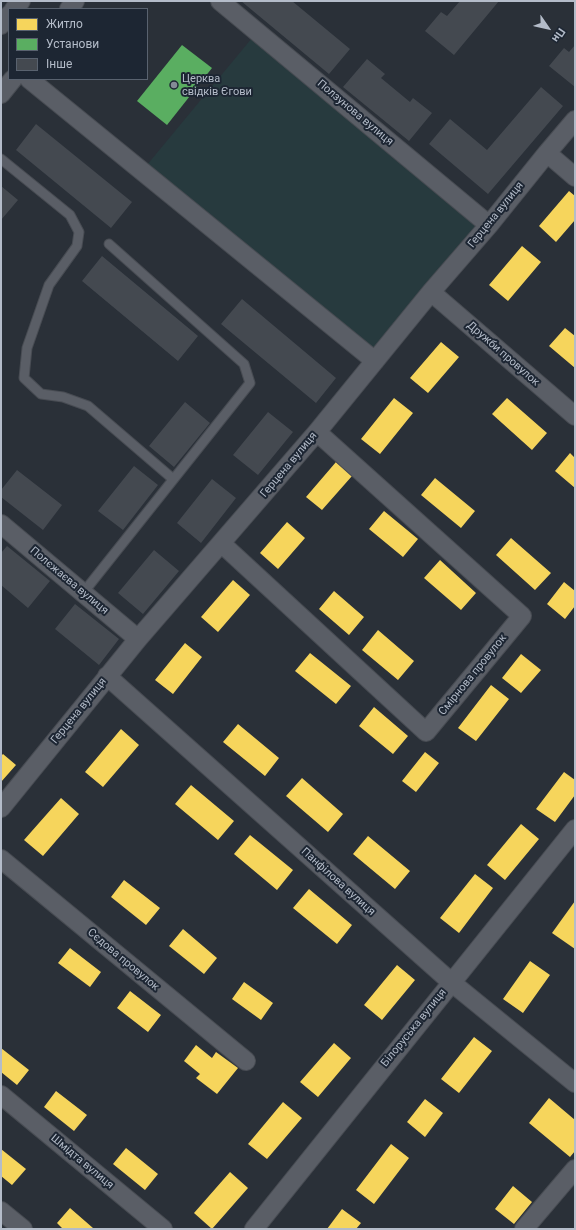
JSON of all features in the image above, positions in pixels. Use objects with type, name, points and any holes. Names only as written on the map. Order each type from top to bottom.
[{"type":"street","name":"Ползунова вулиця","points":[[220,1],[489,225]]},
{"type":"street","points":[[1,25],[8,16]]},
{"type":"street","points":[[1,94],[12,80]]},
{"type":"street","points":[[30,80],[375,361]]},
{"type":"street","name":"Герцена вулиця","points":[[1,808],[138,638],[317,432],[575,120]]},
{"type":"street","points":[[547,153],[575,177]]},
{"type":"street","name":"Дружби провулок","points":[[432,292],[575,416]]},
{"type":"street","name":"Смірнова провулок","points":[[221,544],[426,732],[522,616],[317,432]]},
{"type":"street","name":"Полєжаєва вулиця","points":[[1,524],[138,638]]},
{"type":"street","name":"Панфілова вулиця","points":[[107,676],[451,982],[575,1083]]},
{"type":"street","name":"Білоруська вулиця","points":[[254,1229],[451,982],[574,831]]},
{"type":"street","name":"Сєдова провулок","points":[[1,860],[246,1061]]},
{"type":"street","name":"Шмідта вулиця","points":[[1,1096],[163,1229]]},
{"type":"street","points":[[524,1229],[575,1169]]},
{"type":"street","points":[[1,1211],[23,1229]]},
{"type":"lane","points":[[1,159],[70,215],[79,232],[77,246],[49,285],[27,348],[24,378],[41,394],[63,397],[88,406],[173,479]]},
{"type":"lane","points":[[83,593],[250,383],[244,364],[109,244]]},
{"type":"green space","points":[[257,32],[489,225],[375,361],[142,171]]},
{"type":"building: Житло","points":[[569,191],[575,196],[575,220],[556,242],[539,226]]},
{"type":"building: Житло","points":[[522,246],[541,262],[508,301],[489,285]]},
{"type":"building: Житло","points":[[565,328],[575,336],[575,368],[549,346]]},
{"type":"building: Житло","points":[[441,342],[459,357],[428,393],[410,378]]},
{"type":"building: Житло","points":[[394,398],[413,413],[380,454],[361,439]]},
{"type":"building: Житло","points":[[507,398],[547,433],[532,450],[492,414]]},
{"type":"building: Житло","points":[[570,453],[575,458],[575,488],[555,471]]},
{"type":"building: Житло","points":[[336,462],[352,476],[322,510],[306,497]]},
{"type":"building: Житло","points":[[435,478],[475,511],[461,528],[421,495]]},
{"type":"building: Житло","points":[[384,511],[418,539],[403,557],[369,529]]},
{"type":"building: Житло","points":[[287,522],[305,538],[278,569],[260,553]]},
{"type":"building: Житло","points":[[511,538],[551,573],[535,590],[496,555]]},
{"type":"building: Житло","points":[[440,560],[476,593],[461,610],[424,578]]},
{"type":"building: Житло","points":[[233,580],[250,595],[218,632],[201,617]]},
{"type":"building: Житло","points":[[564,582],[575,591],[575,606],[565,619],[547,604]]},
{"type":"building: Житло","points":[[334,591],[364,617],[349,635],[319,609]]},
{"type":"building: Житло","points":[[378,630],[414,661],[398,680],[362,650]]},
{"type":"building: Житло","points":[[185,643],[202,657],[173,694],[155,680]]},
{"type":"building: Житло","points":[[310,653],[351,686],[336,704],[295,671]]},
{"type":"building: Житло","points":[[521,654],[541,670],[521,693],[502,678]]},
{"type":"building: Житло","points":[[491,685],[509,699],[476,741],[458,728]]},
{"type":"building: Житло","points":[[374,707],[408,736],[393,754],[359,726]]},
{"type":"building: Житло","points":[[238,724],[279,758],[265,776],[223,742]]},
{"type":"building: Житло","points":[[121,729],[139,745],[103,787],[85,772]]},
{"type":"building: Житло","points":[[425,752],[439,763],[416,792],[402,781]]},
{"type":"building: Житло","points":[[3,754],[16,765],[1,782],[1,756]]},
{"type":"building: Житло","points":[[564,772],[575,780],[575,795],[555,822],[536,809]]},
{"type":"building: Житло","points":[[302,778],[343,814],[328,832],[286,796]]},
{"type":"building: Житло","points":[[191,785],[234,821],[218,840],[175,804]]},
{"type":"building: Житло","points":[[61,798],[79,814],[43,856],[24,840]]},
{"type":"building: Житло","points":[[521,824],[539,839],[505,880],[487,865]]},
{"type":"building: Житло","points":[[250,835],[293,870],[277,890],[234,854]]},
{"type":"building: Житло","points":[[368,836],[410,871],[395,889],[353,854]]},
{"type":"building: Житло","points":[[475,874],[493,888],[459,933],[440,918]]},
{"type":"building: Житло","points":[[124,880],[160,908],[146,925],[111,897]]},
{"type":"building: Житло","points":[[309,889],[352,925],[337,944],[293,908]]},
{"type":"building: Житло","points":[[575,901],[575,949],[552,933]]},
{"type":"building: Житло","points":[[183,929],[217,958],[204,974],[169,946]]},
{"type":"building: Житло","points":[[70,948],[101,972],[90,987],[58,963]]},
{"type":"building: Житло","points":[[530,961],[550,975],[523,1013],[503,999]]},
{"type":"building: Житло","points":[[397,965],[415,980],[382,1020],[364,1005]]},
{"type":"building: Житло","points":[[244,982],[273,1003],[261,1020],[232,999]]},
{"type":"building: Житло","points":[[130,991],[161,1015],[148,1032],[117,1008]]},
{"type":"building: Житло","points":[[474,1037],[492,1051],[459,1093],[441,1079]]},
{"type":"building: Житло","points":[[334,1043],[351,1058],[318,1097],[300,1082]]},
{"type":"building: Житло","points":[[196,1045],[212,1058],[216,1052],[238,1068],[217,1094],[196,1078],[200,1074],[184,1061]]},
{"type":"building: Житло","points":[[1,1048],[29,1070],[17,1085],[1,1072]]},
{"type":"building: Житло","points":[[56,1091],[87,1115],[74,1131],[44,1107]]},
{"type":"building: Житло","points":[[549,1098],[575,1120],[575,1151],[570,1157],[529,1123]]},
{"type":"building: Житло","points":[[425,1099],[443,1113],[425,1137],[407,1122]]},
{"type":"building: Житло","points":[[283,1102],[302,1118],[267,1159],[248,1144]]},
{"type":"building: Житло","points":[[391,1144],[409,1158],[374,1204],[356,1190]]},
{"type":"building: Житло","points":[[126,1148],[158,1174],[145,1190],[113,1164]]},
{"type":"building: Житло","points":[[1,1149],[26,1169],[12,1185],[1,1176]]},
{"type":"building: Житло","points":[[230,1172],[248,1188],[212,1229],[194,1213]]},
{"type":"building: Житло","points":[[513,1186],[532,1202],[514,1224],[495,1209]]},
{"type":"building: Житло","points":[[70,1208],[93,1228],[63,1229],[57,1223]]},
{"type":"building: Житло","points":[[342,1209],[361,1223],[356,1229],[327,1229]]},
{"type":"building: Установи","name":"Церква свідків Єгови","points":[[182,45],[212,68],[167,125],[137,101]]},
{"type":"building: Інше","points":[[241,1],[292,1],[350,49],[329,74]]},
{"type":"building: Інше","points":[[460,1],[499,1],[454,55],[425,31],[441,12],[447,16]]},
{"type":"building: Інше","points":[[575,45],[575,87],[549,66],[564,48],[569,52]]},
{"type":"building: Інше","points":[[367,59],[385,74],[381,78],[410,102],[413,98],[432,113],[409,141],[343,87]]},
{"type":"building: Інше","points":[[541,87],[563,106],[488,194],[429,144],[450,119],[487,150]]},
{"type":"building: Інше","points":[[36,124],[132,202],[111,228],[16,150]]},
{"type":"building: Інше","points":[[1,186],[18,200],[1,220]]},
{"type":"building: Інше","points":[[102,256],[198,336],[178,361],[82,281]]},
{"type":"building: Інше","points":[[242,299],[336,378],[316,403],[221,324]]},
{"type":"building: Інше","points":[[185,402],[210,423],[174,467],[149,446]]},
{"type":"building: Інше","points":[[268,412],[293,432],[258,475],[233,455]]},
{"type":"building: Інше","points":[[134,466],[158,485],[123,530],[98,511]]},
{"type":"building: Інше","points":[[17,470],[62,505],[43,530],[1,497],[1,490]]},
{"type":"building: Інше","points":[[212,479],[236,498],[201,543],[177,523]]},
{"type":"building: Інше","points":[[7,546],[50,581],[28,608],[1,585],[1,553]]},
{"type":"building: Інше","points":[[154,550],[179,571],[143,614],[118,593]]},
{"type":"building: Інше","points":[[75,604],[119,639],[99,665],[55,629]]},
{"type":"place","name":"Церква свідків Єгови","points":[[174,85]]}]
